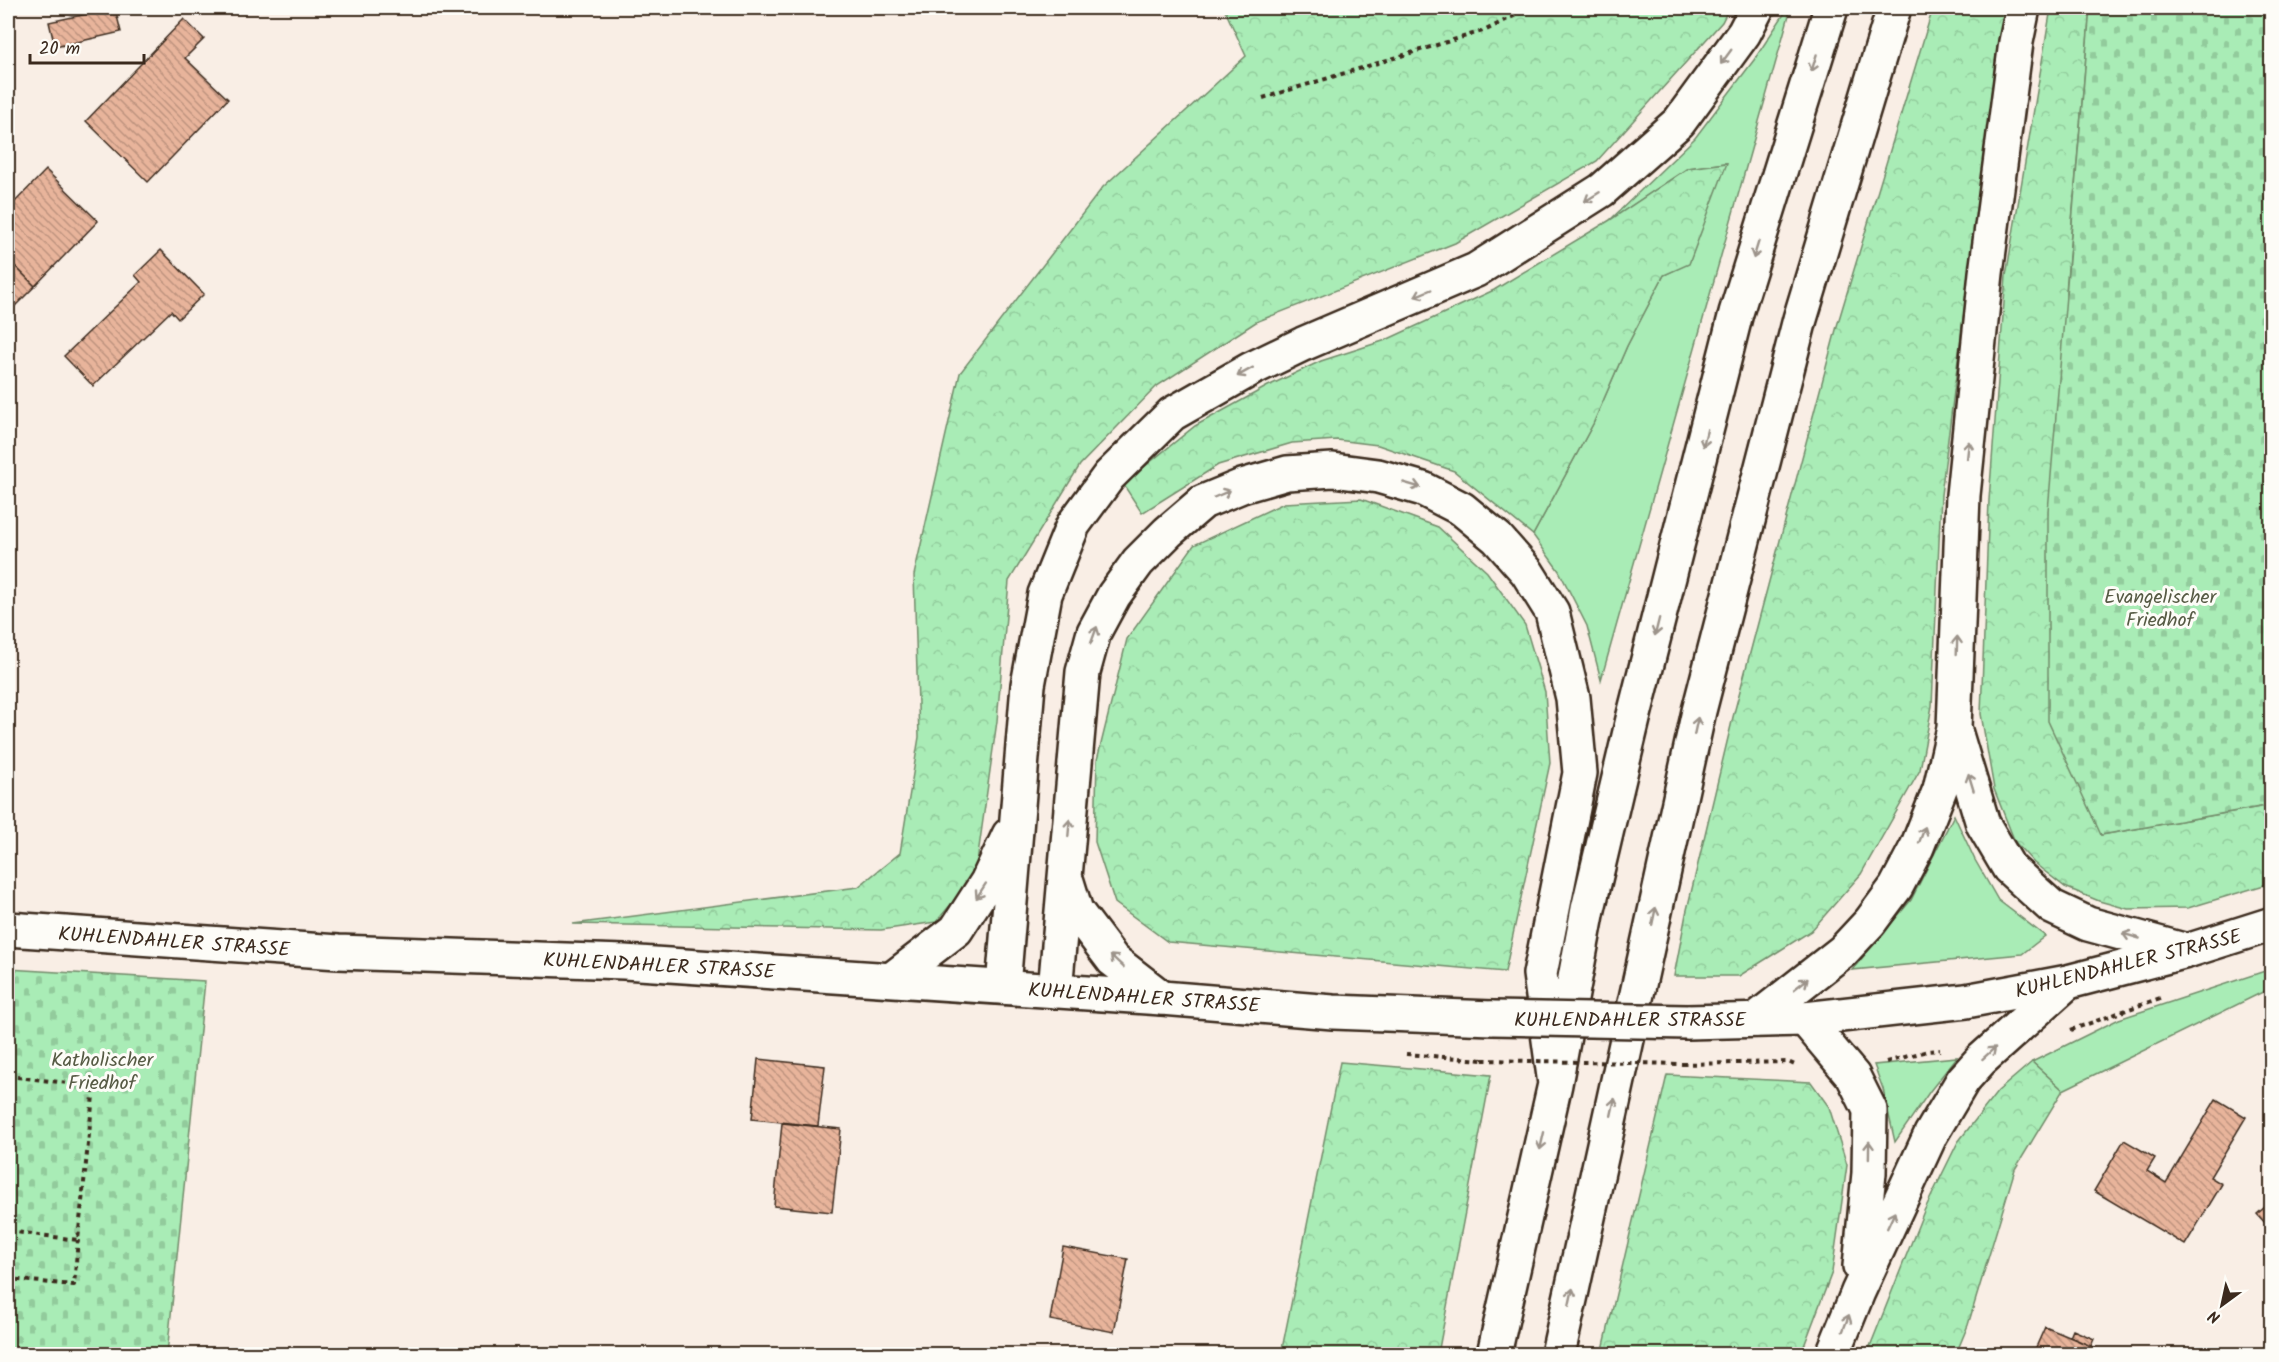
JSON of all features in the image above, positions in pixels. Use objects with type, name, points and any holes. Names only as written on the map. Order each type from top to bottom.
[{"type":"main road","points":[[1004,987],[1028,685],[1045,594],[1073,525],[1109,476],[1172,414],[1251,369],[1303,344],[1476,270],[1602,190],[1679,122],[1744,33],[1757,8]]},
{"type":"main road","points":[[1494,1354],[1555,1084],[1588,909],[1636,708],[1736,313],[1831,8]]},
{"type":"main road","points":[[1558,1354],[1699,711],[1800,319],[1894,8]]},
{"type":"main road","points":[[1755,1020],[1844,951],[1870,922],[1896,887],[1917,848],[1940,789],[1954,728],[1963,495],[1988,262],[2016,42],[2023,8]]},
{"type":"main road","points":[[1055,991],[1083,672],[1094,632],[1114,596],[1138,562],[1203,502],[1242,486],[1287,473],[1333,470],[1377,476],[1423,489],[1462,509],[1497,538],[1527,572],[1552,612],[1573,698],[1580,773],[1540,974],[1555,1084]]},
{"type":"main road","points":[[1954,728],[1983,824],[2009,868],[2052,907],[2088,924],[2187,951]]},
{"type":"main road","points":[[892,979],[956,930],[987,882],[1018,820]]},
{"type":"main road","points":[[1065,877],[1076,910],[1113,960],[1162,998]]},
{"type":"main road","name":"KUHLENDAHLER STRASSE","points":[[8,929],[338,952],[624,962],[1162,998],[1334,1012],[1687,1022],[1805,1019],[1966,1001],[2068,982],[2187,951],[2271,924]]},
{"type":"main road","points":[[1833,1354],[1858,1292],[1931,1134],[1963,1080],[1981,1060],[2068,982]]},
{"type":"main road","points":[[1805,1019],[1852,1076],[1870,1110],[1869,1173],[1858,1292]]},
{"type":"path","points":[[1263,98],[1485,30],[1530,8]]},
{"type":"path","points":[[1483,1060],[1682,1064]]},
{"type":"path","points":[[8,1077],[94,1086],[74,1285],[8,1280]]},
{"type":"path","points":[[8,1232],[78,1239]]},
{"type":"green space","points":[[1224,8],[1729,8],[1722,22],[1597,161],[1455,243],[1256,322],[1157,386],[1080,465],[1009,581],[997,721],[975,876],[936,922],[881,930],[573,924],[858,887],[900,853],[919,737],[914,575],[960,373],[1103,187],[1246,56]]},
{"type":"green space","points":[[1788,8],[1791,8],[1601,680],[1587,626],[1559,571],[1533,535],[1593,424],[1627,346],[1664,275],[1689,263],[1726,163],[1688,168],[1610,220],[1695,138],[1754,60]]},
{"type":"green space","points":[[1933,8],[2006,8],[1998,41],[1941,495],[1932,706],[1920,770],[1861,874],[1811,931],[1739,976],[1674,976],[1686,914],[1733,717],[1837,326]]},
{"type":"green space","points":[[2051,8],[2090,8],[2066,292],[2101,835],[2271,805],[2271,883],[2188,908],[2128,909],[2099,901],[2065,887],[2034,863],[2015,842],[1994,789],[1981,714],[1989,500],[2006,276]]},
{"type":"green space","name":"Evangelischer Friedhof","points":[[2090,8],[2272,8],[2271,805],[2101,835],[2048,721],[2048,511]]},
{"type":"green space","points":[[1727,163],[1689,264],[1664,275],[1627,346],[1593,424],[1533,535],[1454,471],[1378,445],[1337,440],[1292,443],[1218,465],[1142,513],[1123,484],[1195,426],[1268,386],[1321,361],[1386,340],[1494,290],[1610,220],[1688,168]]},
{"type":"green space","points":[[1361,499],[1438,527],[1487,572],[1525,625],[1545,692],[1550,763],[1505,972],[1168,942],[1115,903],[1095,842],[1097,760],[1127,639],[1194,545],[1284,503]]},
{"type":"green space","points":[[1954,815],[1975,860],[1998,900],[2045,936],[2022,954],[1852,970],[1911,900]]},
{"type":"green space","name":"Katholischer Friedhof","points":[[8,969],[205,981],[167,1354],[8,1354]]},
{"type":"green space","points":[[2271,969],[2271,988],[2063,1090],[2032,1062],[2119,1019]]},
{"type":"green space","points":[[1957,1057],[1895,1142],[1883,1089],[1874,1065]]},
{"type":"green space","points":[[1340,1062],[1491,1075],[1438,1354],[1281,1354]]},
{"type":"green space","points":[[2032,1062],[2063,1090],[2015,1169],[1968,1325],[1956,1354],[1867,1354],[1924,1211],[1958,1142],[1998,1091]]},
{"type":"green space","points":[[1667,1075],[1811,1082],[1829,1107],[1847,1165],[1832,1272],[1801,1354],[1602,1354]]},
{"type":"building","points":[[115,8],[121,32],[55,47],[49,22]]},
{"type":"building","points":[[184,19],[204,39],[185,58],[228,99],[148,182],[86,121]]},
{"type":"building","points":[[46,170],[98,221],[35,286],[8,259],[8,209]]},
{"type":"building","points":[[161,250],[204,294],[178,319],[171,311],[93,386],[64,356],[141,282],[135,275]]},
{"type":"building","points":[[8,259],[35,286],[8,313]]},
{"type":"building","points":[[758,1059],[825,1066],[818,1126],[752,1119]]},
{"type":"building","points":[[2216,1099],[2246,1117],[2210,1177],[2222,1184],[2185,1245],[2094,1191],[2124,1140],[2155,1158],[2147,1171],[2166,1183]]},
{"type":"building","points":[[782,1123],[841,1129],[832,1212],[774,1206]]},
{"type":"building","points":[[2272,1201],[2272,1221],[2267,1225],[2257,1214]]},
{"type":"building","points":[[1063,1247],[1128,1259],[1114,1332],[1050,1320]]},
{"type":"building","points":[[2045,1327],[2091,1346],[2106,1354],[2033,1354]]},
{"type":"building","points":[[2073,1330],[2094,1339],[2091,1346],[2070,1337]]}]
